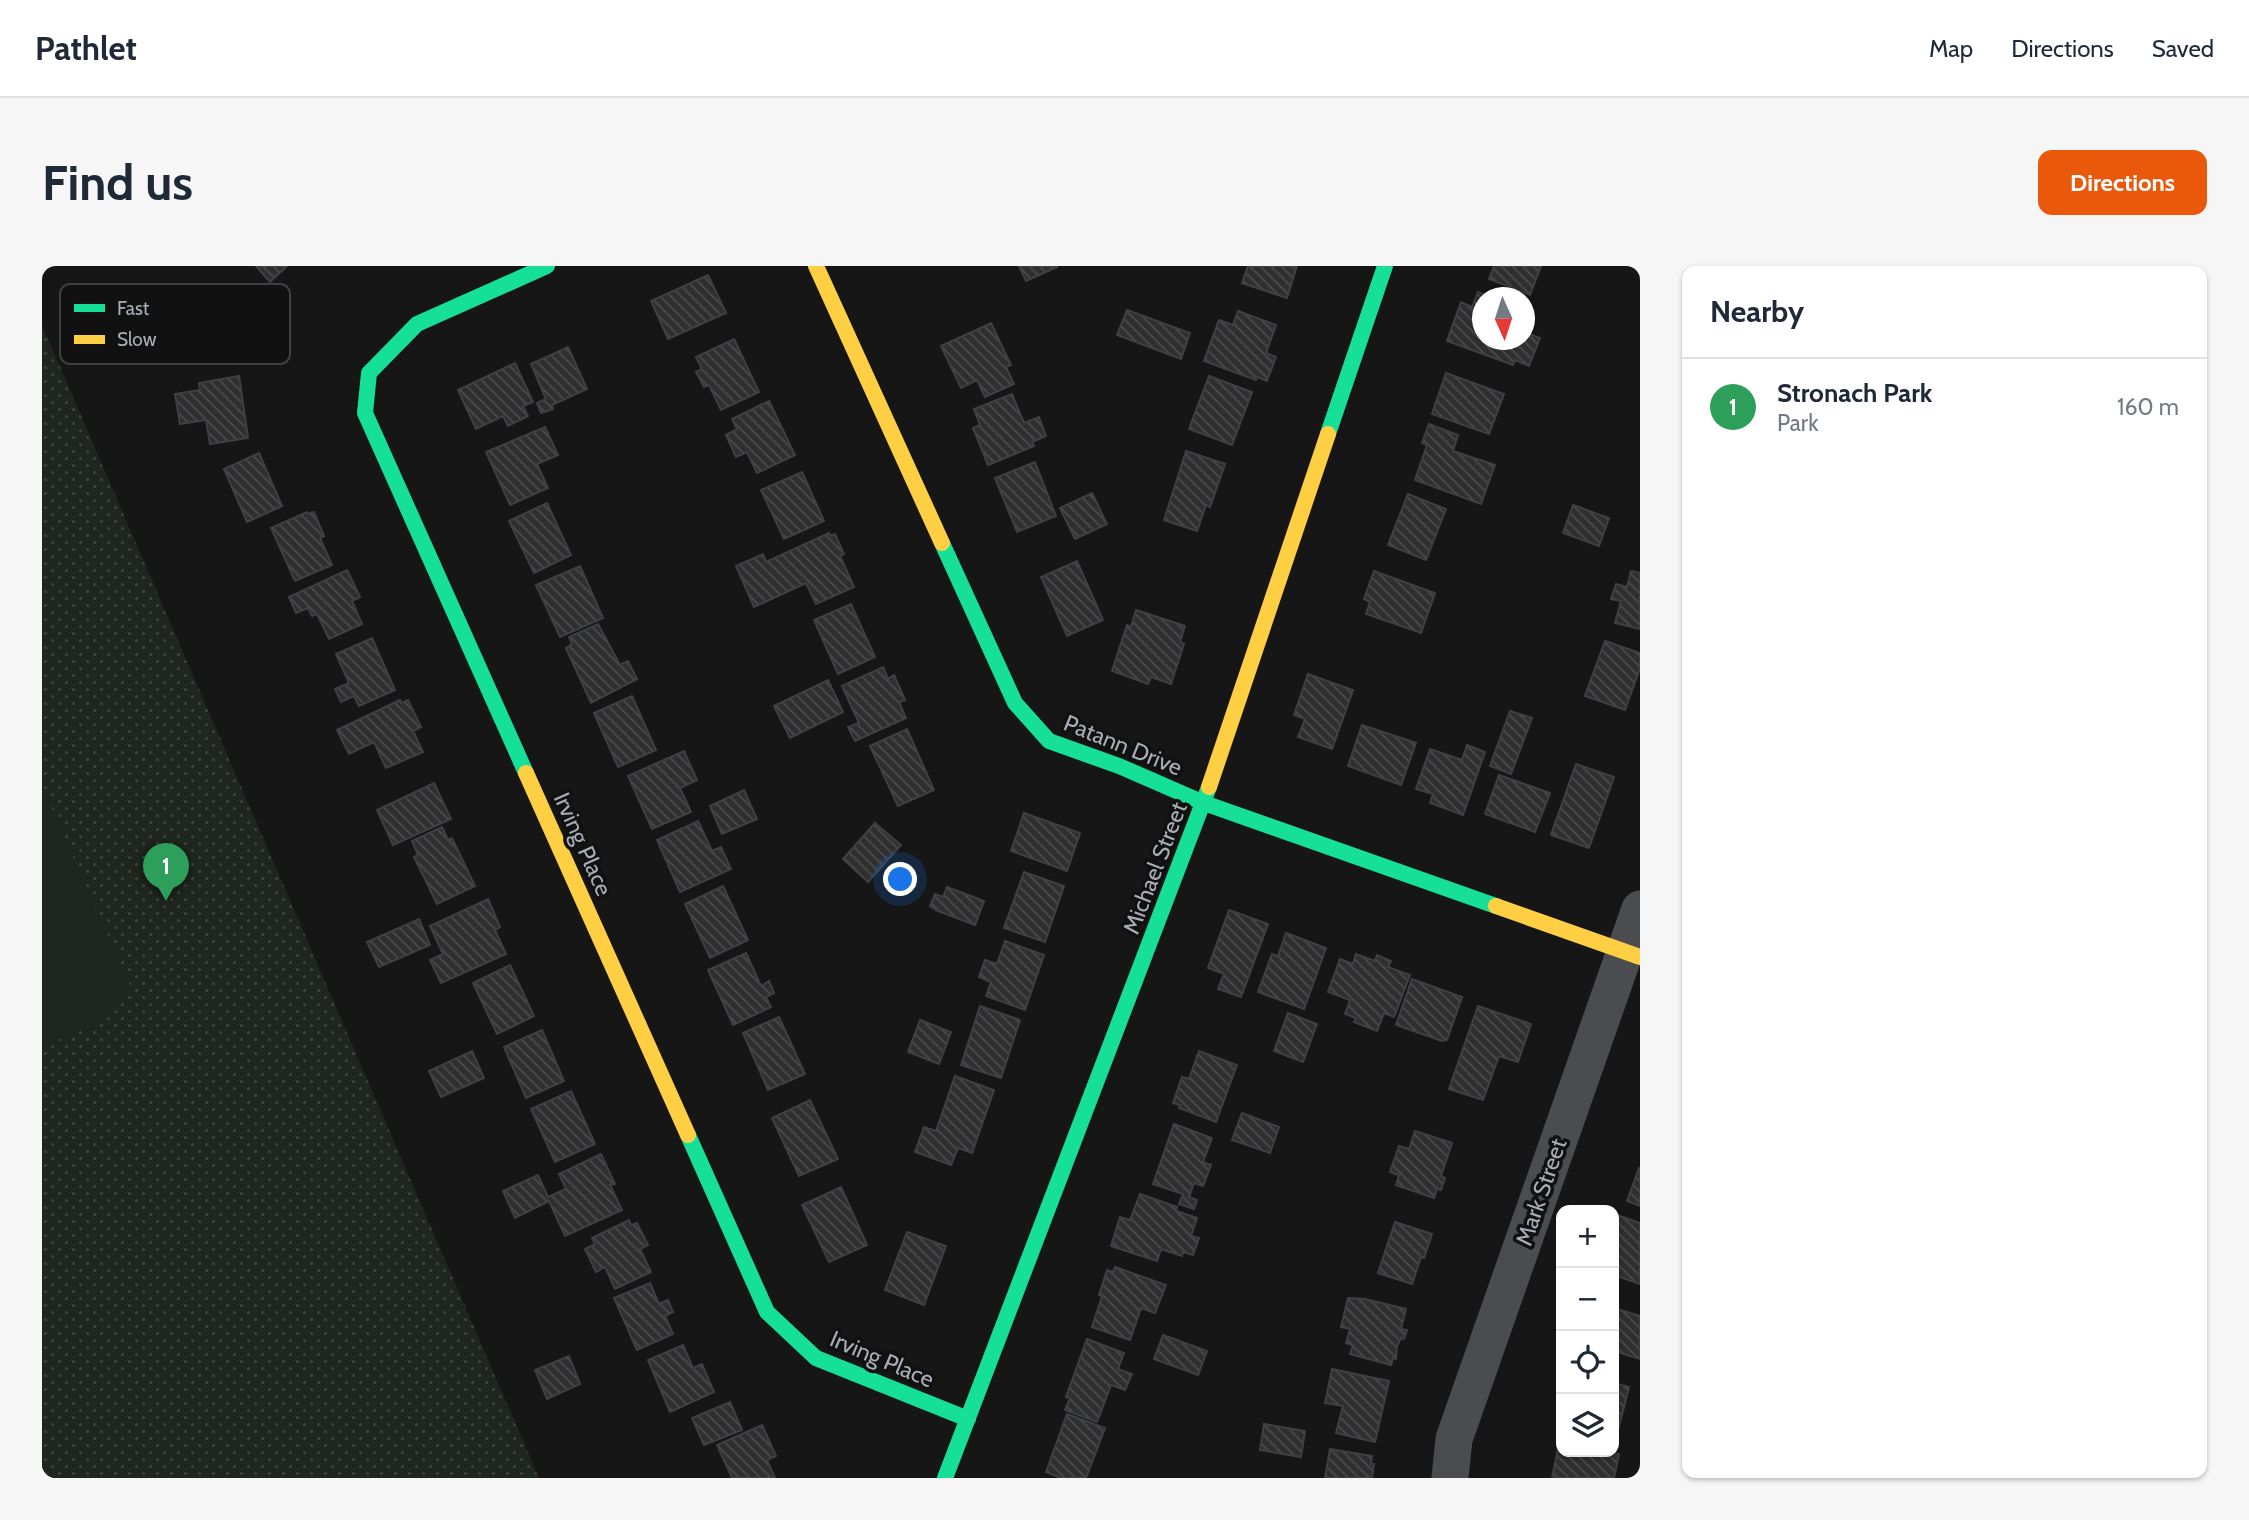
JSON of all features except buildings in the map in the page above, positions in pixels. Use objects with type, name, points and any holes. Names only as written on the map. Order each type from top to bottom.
[{"type":"street","name":"Irving Place","points":[[547,266],[417,324],[369,373],[365,413],[767,1312],[816,1358],[968,1419]]},
{"type":"street","name":"Patann Drive","points":[[816,266],[1015,703],[1049,741],[1119,766],[1204,803],[1632,954]]},
{"type":"street","name":"Michael Street","points":[[945,1478],[1204,803],[1385,266]]},
{"type":"street","name":"Mark Street","points":[[1450,1478],[1454,1438],[1632,954],[1640,909]]},
{"type":"shaded area","points":[[42,325],[539,1478],[42,1478]]},
{"type":"shaded area","points":[[42,786],[130,985],[112,1016],[42,1047]]},
{"type":"traffic: fast","points":[[526,773],[365,413],[369,373],[417,324],[547,266]]},
{"type":"traffic: fast","points":[[1328,434],[1385,266]]},
{"type":"traffic: fast","points":[[942,543],[1015,703],[1049,741],[1119,766],[1204,803],[1496,906]]},
{"type":"traffic: fast","points":[[945,1478],[1209,787]]},
{"type":"traffic: fast","points":[[688,1135],[767,1312],[816,1358],[968,1419]]},
{"type":"traffic: slow","points":[[816,266],[942,543]]},
{"type":"traffic: slow","points":[[1209,787],[1328,434]]},
{"type":"traffic: slow","points":[[526,773],[688,1135]]},
{"type":"traffic: slow","points":[[1496,906],[1640,957]]},
{"type":"place","name":"Stronach Park","points":[[166,901]]}]
